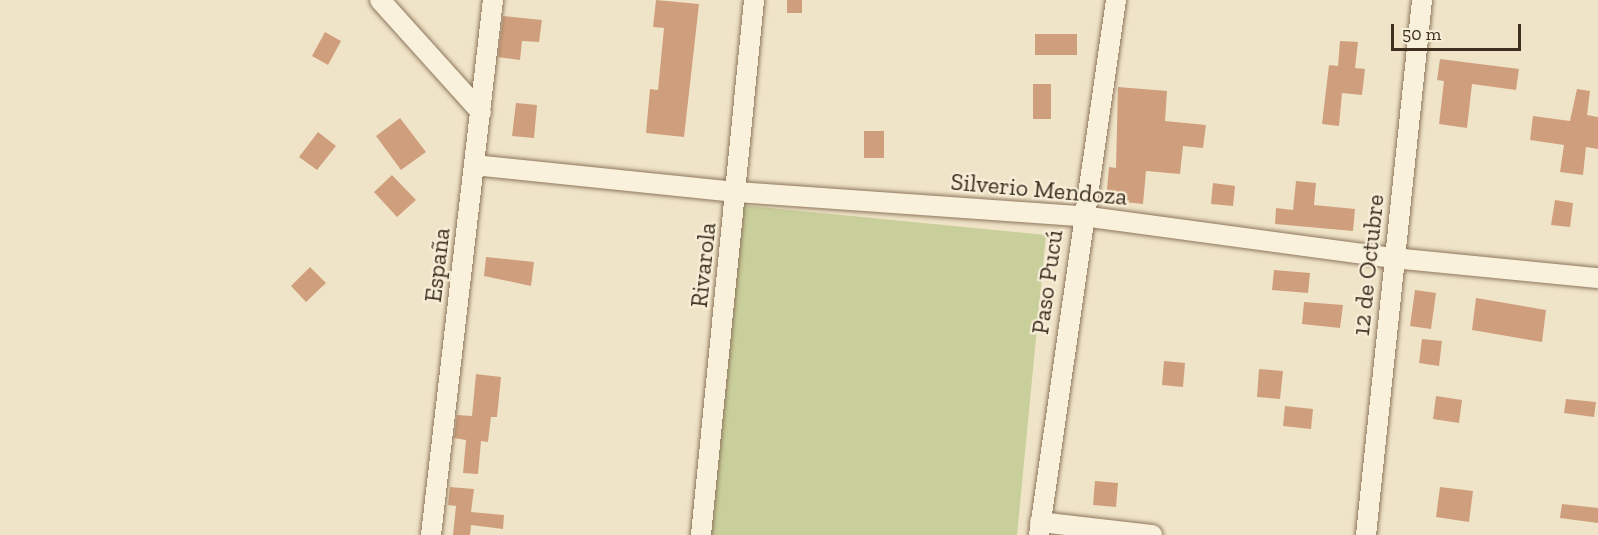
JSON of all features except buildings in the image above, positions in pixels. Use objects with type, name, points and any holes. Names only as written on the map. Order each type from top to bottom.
[{"type":"street","points":[[380,0],[481,112]]},
{"type":"street","name":"España","points":[[431,535],[493,0]]},
{"type":"street","name":"Rivarola","points":[[701,535],[754,0]]},
{"type":"street","name":"Paso Pucú","points":[[1040,529],[1082,216],[1116,0]]},
{"type":"street","name":"12 de Octubre","points":[[1366,535],[1422,0]]},
{"type":"street","name":"Silverio Mendoza","points":[[474,165],[736,192],[1082,216],[1394,258],[1598,278]]},
{"type":"street","points":[[1040,529],[1152,535]]},
{"type":"green space","points":[[728,204],[1046,235],[1017,535],[690,535]]}]
